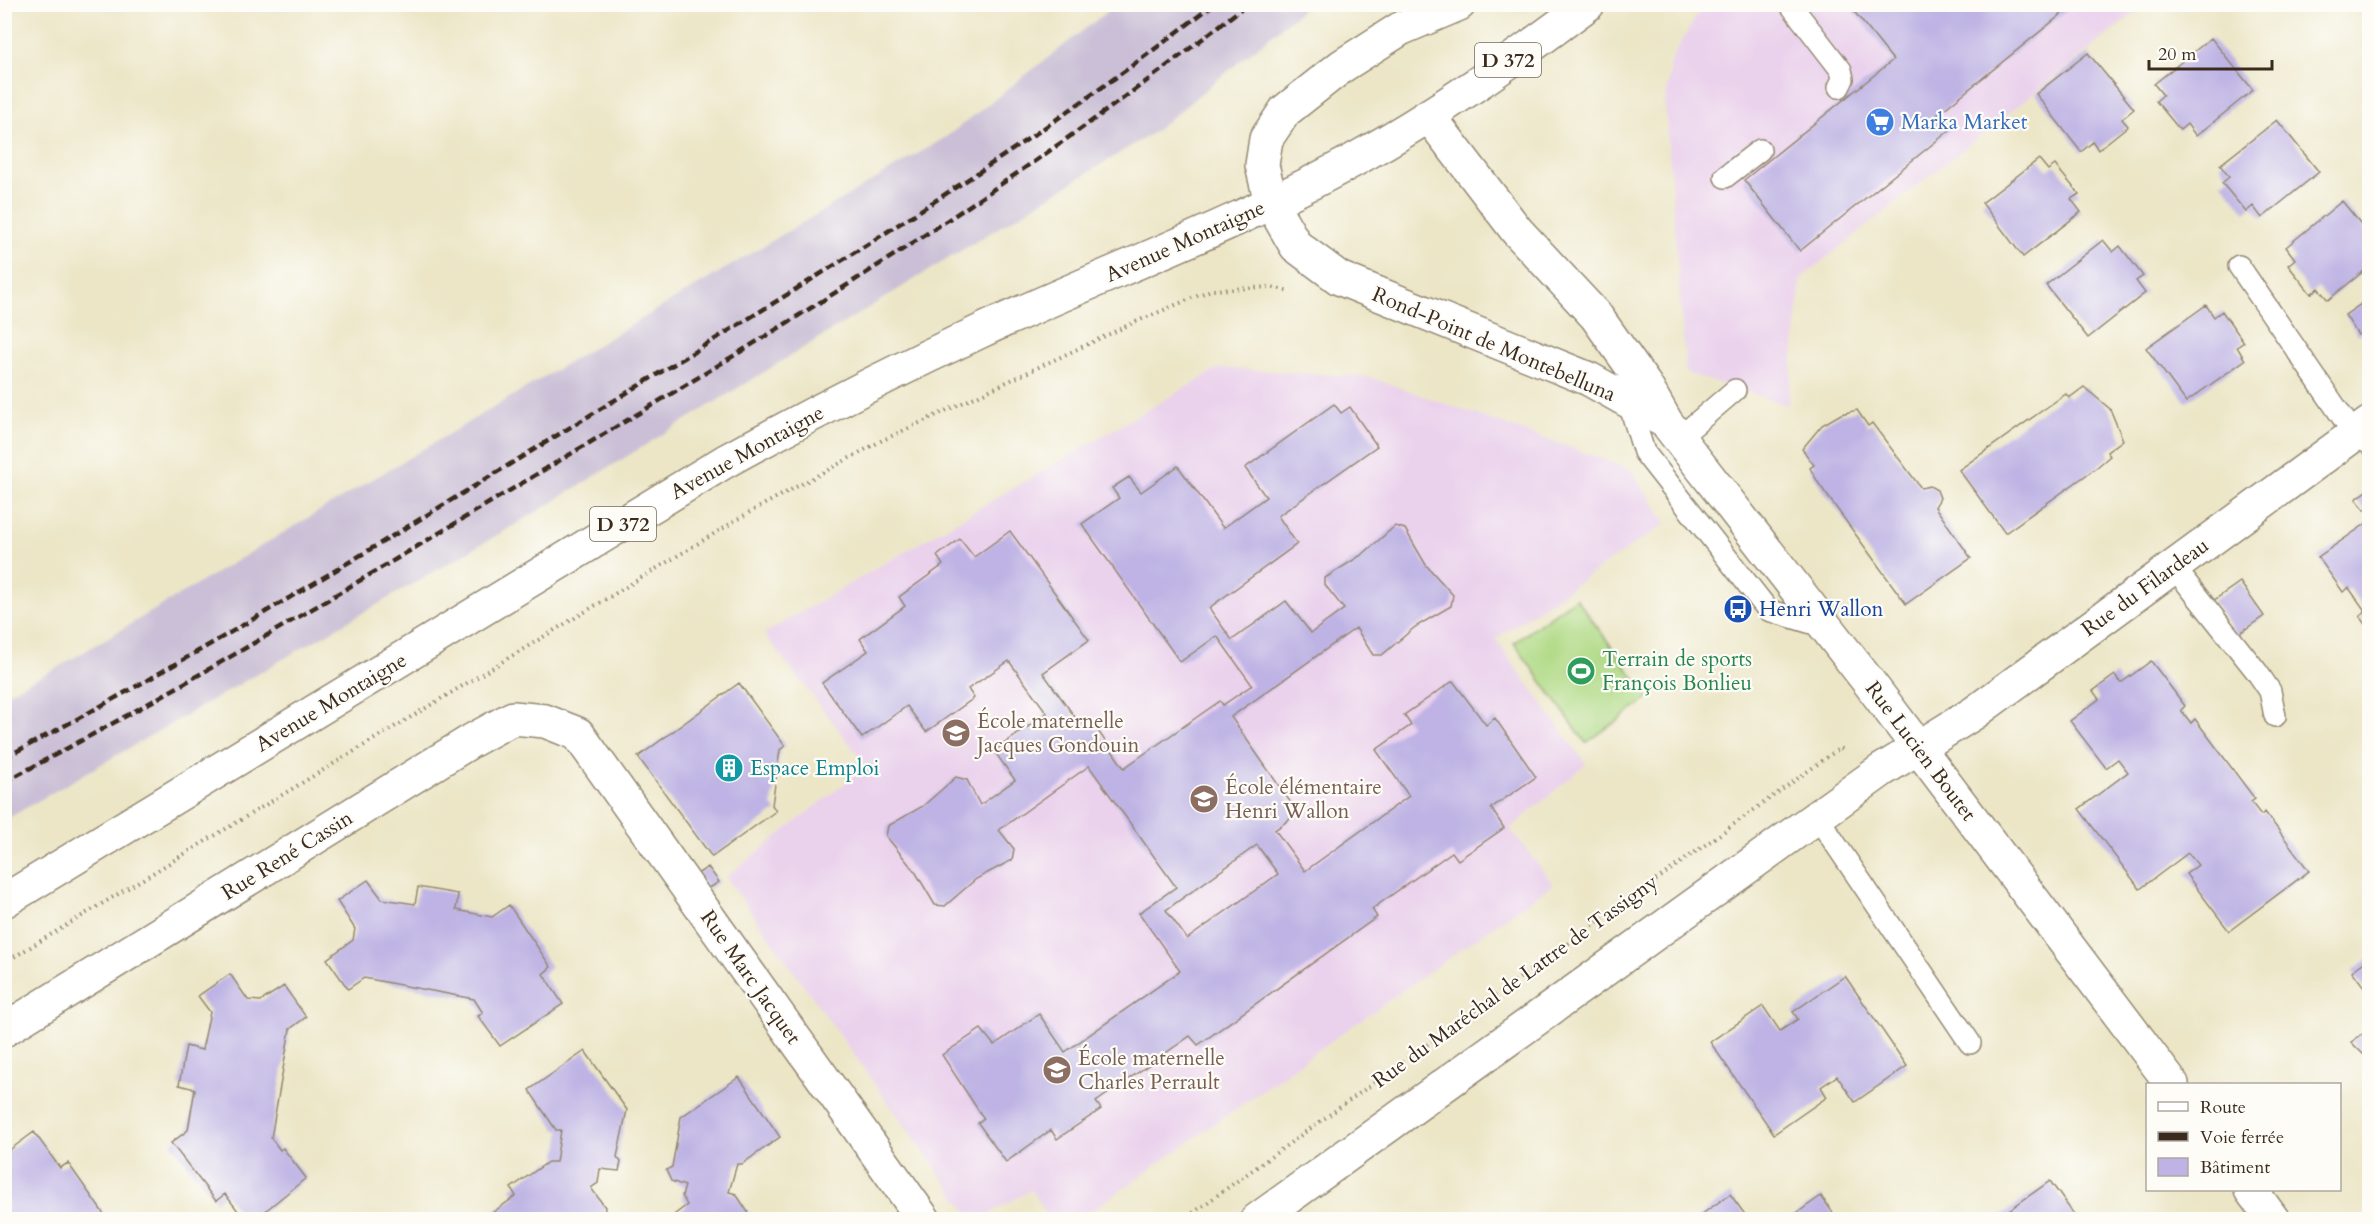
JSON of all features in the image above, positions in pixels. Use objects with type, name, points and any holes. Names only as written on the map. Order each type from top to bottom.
[{"type":"street","name":"Rond-Point de Montebelluna","points":[[1459,4],[1400,29],[1342,66],[1285,111],[1266,140],[1262,165],[1270,203],[1296,246],[1339,278],[1589,379],[1628,400],[1673,430]]},
{"type":"street","name":"D 372","points":[[1429,116],[1588,4]]},
{"type":"street","name":"Rond-Point de Montebelluna","points":[[1429,116],[1517,231],[1596,316],[1673,430]]},
{"type":"street","name":"Avenue Montaigne","points":[[4,901],[724,462],[812,413],[983,330],[1270,203],[1354,160],[1429,116]]},
{"type":"street","name":"Rue Lucien Boutet","points":[[1673,430],[1826,627],[2171,1083]]},
{"type":"street","name":"Rue du Filardeau","points":[[1919,749],[1974,712],[2173,566],[2364,434]]},
{"type":"street","name":"Rue René Cassin","points":[[4,1030],[471,741],[513,718],[545,721],[578,734]]},
{"type":"street","name":"Rue Marc Jacquet","points":[[578,734],[924,1220]]},
{"type":"street","name":"Rue du Maréchal de Lattre de Tassigny","points":[[1257,1220],[1882,770],[1919,749]]},
{"type":"street","points":[[2252,1191],[2273,1220]]},
{"type":"lane","points":[[1790,4],[1841,70],[1843,79],[1839,87]]},
{"type":"lane","points":[[1725,177],[1760,150]]},
{"type":"lane","points":[[2239,266],[2364,434]]},
{"type":"lane","points":[[1673,430],[1735,390]]},
{"type":"lane","points":[[1628,400],[1644,452],[1768,610],[1826,627]]},
{"type":"lane","points":[[2173,566],[2270,691],[2275,716]]},
{"type":"lane","points":[[1818,818],[1970,1043]]},
{"type":"path","points":[[4,963],[740,518],[881,441],[1132,323],[1211,290],[1271,287],[1294,292]]},
{"type":"path","name":"Rue du Maréchal de Lattre de Tassigny","points":[[1183,1220],[1840,748],[1848,752]]},
{"type":"shaded area","points":[[1117,4],[1308,5],[1154,132],[530,516],[5,820],[5,694],[57,668],[946,137]]},
{"type":"shaded area","points":[[1703,5],[2145,5],[1801,278],[1788,405],[1686,373],[1665,103],[1672,58]]},
{"type":"shaded area","points":[[1219,368],[1369,377],[1630,469],[1666,523],[1495,639],[1586,764],[1510,829],[1553,884],[1080,1219],[1050,1219],[1031,1190],[980,1219],[972,1219],[726,877],[867,766],[764,634]]},
{"type":"green space","name":"Terrain de sports François Bonlieu","points":[[1576,598],[1649,698],[1586,743],[1514,643]]},
{"type":"building","name":"Marka Market","points":[[1857,4],[2074,4],[1937,115],[1950,130],[1800,251],[1744,180],[1893,60],[1852,9]]},
{"type":"building","points":[[2211,38],[2253,90],[2196,136],[2187,124],[2180,130],[2156,101],[2163,95],[2154,84]]},
{"type":"building","points":[[2088,53],[2134,109],[2122,119],[2128,126],[2098,150],[2093,142],[2081,152],[2036,94]]},
{"type":"building","points":[[2277,120],[2319,172],[2262,218],[2253,206],[2246,212],[2222,183],[2229,177],[2220,165]]},
{"type":"building","points":[[2039,159],[2048,170],[2055,165],[2079,194],[2071,199],[2081,212],[2023,257],[1982,203]]},
{"type":"building","points":[[2342,201],[2370,235],[2370,266],[2328,300],[2318,288],[2311,294],[2288,265],[2295,259],[2286,247]]},
{"type":"building","points":[[2103,240],[2113,252],[2120,246],[2143,276],[2136,281],[2145,293],[2088,338],[2046,285]]},
{"type":"building","points":[[2370,298],[2370,327],[2358,335],[2345,315]]},
{"type":"building","points":[[2206,305],[2214,317],[2222,311],[2244,342],[2237,347],[2245,360],[2186,402],[2146,348]]},
{"type":"building","points":[[2084,387],[2110,409],[2123,440],[2107,452],[2110,456],[2096,468],[2005,533],[1959,470],[2066,394],[2069,398]]},
{"type":"building","points":[[1334,404],[1341,413],[1350,407],[1377,446],[1278,516],[1297,544],[1209,608],[1232,640],[1286,601],[1311,633],[1344,609],[1325,585],[1325,578],[1363,554],[1395,526],[1405,529],[1426,565],[1453,595],[1451,606],[1415,627],[1382,655],[1373,655],[1356,628],[1231,717],[1298,813],[1275,830],[1305,871],[1409,796],[1376,750],[1411,725],[1404,715],[1453,681],[1486,725],[1495,718],[1536,777],[1491,808],[1504,828],[1458,860],[1452,852],[1372,909],[1377,917],[1198,1045],[1190,1036],[1096,1102],[1101,1109],[1057,1139],[1051,1130],[1006,1162],[978,1123],[984,1119],[942,1055],[981,1029],[994,1045],[1039,1014],[1065,1052],[1180,971],[1139,913],[1176,887],[1089,766],[999,830],[1014,849],[1012,860],[976,879],[945,906],[935,905],[916,873],[886,836],[888,826],[923,806],[956,777],[967,780],[980,805],[1015,780],[994,751],[1047,713],[1009,661],[968,689],[974,698],[926,732],[907,706],[862,738],[822,683],[868,651],[860,639],[905,606],[899,597],[943,565],[937,556],[960,539],[974,557],[1010,531],[1089,640],[1043,673],[1080,724],[1089,718],[1124,768],[1220,701],[1223,705],[1252,685],[1217,636],[1180,662],[1082,524],[1119,498],[1112,488],[1129,477],[1141,492],[1178,466],[1223,528],[1266,497],[1245,468]],"holes":[[[1257,845],[1278,874],[1187,939],[1166,910]]]},
{"type":"building","points":[[1857,410],[1868,426],[1872,423],[1921,488],[1930,486],[1937,490],[1940,498],[1935,507],[1971,558],[1906,604],[1819,484],[1810,468],[1814,465],[1802,449],[1822,425],[1841,414]]},
{"type":"building","points":[[2370,489],[2370,507],[2365,510],[2356,499]]},
{"type":"building","points":[[2367,523],[2370,527],[2370,630],[2360,616],[2366,612],[2349,588],[2343,592],[2318,557]]},
{"type":"building","points":[[2240,582],[2264,616],[2237,635],[2213,601]]},
{"type":"building","points":[[2151,661],[2185,706],[2181,710],[2191,723],[2195,719],[2255,799],[2251,802],[2261,815],[2265,812],[2309,871],[2229,931],[2186,874],[2198,865],[2188,853],[2140,889],[2079,809],[2128,772],[2118,759],[2106,768],[2070,721],[2099,699],[2093,691],[2115,675],[2121,683]]},
{"type":"building","name":"Espace Emploi","points":[[739,683],[785,746],[780,750],[772,805],[776,811],[712,857],[638,757]]},
{"type":"building","points":[[708,867],[719,882],[708,889],[697,874]]},
{"type":"building","points":[[368,880],[382,899],[415,904],[418,887],[458,894],[456,910],[492,917],[509,905],[551,967],[543,974],[563,1004],[500,1046],[478,1016],[483,1013],[474,999],[364,978],[348,989],[327,959],[353,940],[355,929],[337,901]]},
{"type":"building","points":[[2370,958],[2370,995],[2352,971]]},
{"type":"building","points":[[230,974],[248,1000],[261,1001],[284,986],[306,1017],[290,1029],[271,1138],[280,1150],[283,1148],[306,1178],[254,1220],[245,1220],[225,1194],[216,1201],[171,1143],[188,1130],[195,1089],[179,1085],[186,1046],[202,1050],[210,1012],[198,996]]},
{"type":"building","points":[[1845,976],[1907,1066],[1855,1102],[1837,1076],[1821,1087],[1827,1097],[1774,1134],[1710,1042],[1763,1006],[1780,1031],[1798,1019],[1793,1012]]},
{"type":"building","points":[[2370,1029],[2370,1061],[2351,1042]]},
{"type":"building","points":[[585,1051],[627,1110],[617,1157],[621,1162],[619,1171],[600,1169],[598,1183],[591,1188],[605,1207],[604,1219],[488,1220],[486,1217],[516,1196],[511,1188],[548,1162],[556,1162],[561,1130],[556,1130],[529,1090]]},
{"type":"building","points":[[739,1077],[780,1137],[742,1164],[737,1164],[729,1192],[736,1194],[753,1220],[667,1220],[687,1205],[682,1196],[685,1186],[671,1181],[666,1170],[672,1167],[681,1117]]},
{"type":"building","points":[[34,1132],[60,1168],[68,1163],[108,1220],[4,1220],[7,1207],[4,1154]]},
{"type":"building","points":[[2050,1181],[2078,1220],[1995,1220]]},
{"type":"building","points":[[1730,1194],[1749,1220],[1694,1220]]},
{"type":"building","points":[[1821,1196],[1838,1220],[1787,1220]]},
{"type":"railway","points":[[4,758],[154,677],[301,591],[830,268],[987,167],[1064,114],[1214,4]]},
{"type":"railway","points":[[4,782],[278,629],[727,360],[905,248],[992,190],[1079,130],[1247,4]]},
{"type":"place","name":"Marka Market","points":[[1880,122]]},
{"type":"place","name":"Henri Wallon","points":[[1738,609]]},
{"type":"place","name":"Terrain de sports François Bonlieu","points":[[1581,671]]},
{"type":"place","name":"École maternelle Jacques Gondouin","points":[[956,733]]},
{"type":"place","name":"Espace Emploi","points":[[729,768]]},
{"type":"place","name":"École élémentaire Henri Wallon","points":[[1204,799]]},
{"type":"place","name":"École maternelle Charles Perrault","points":[[1057,1070]]}]
